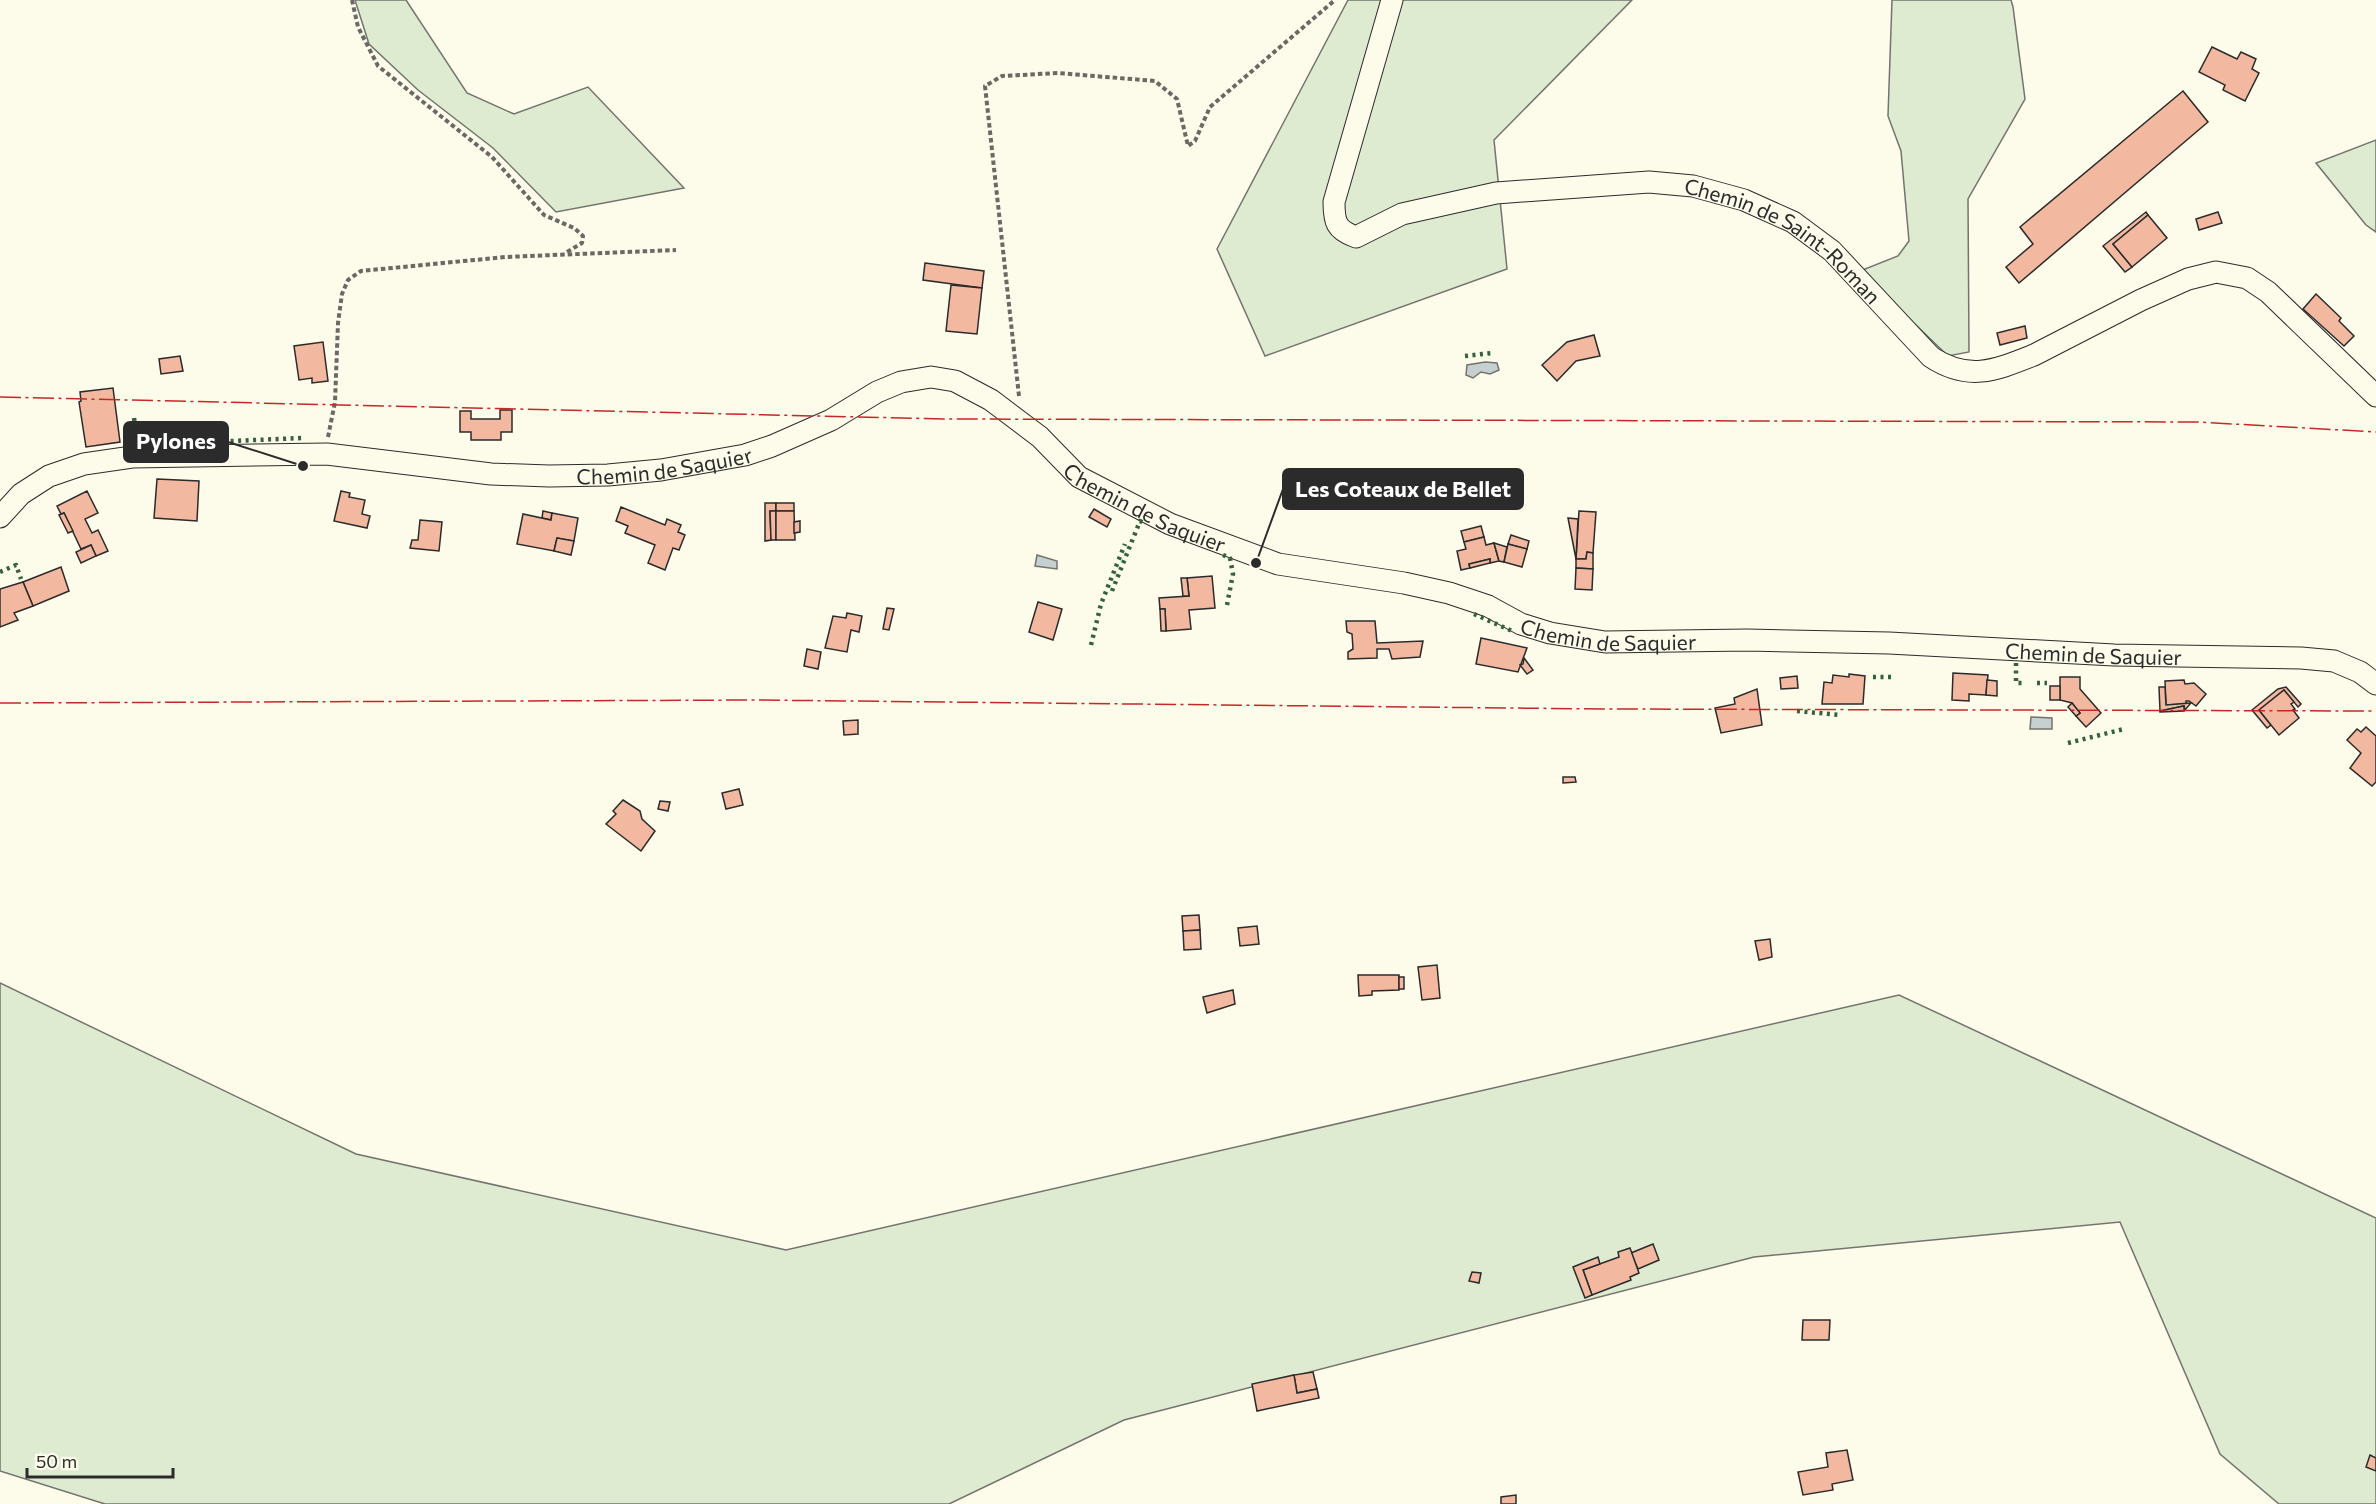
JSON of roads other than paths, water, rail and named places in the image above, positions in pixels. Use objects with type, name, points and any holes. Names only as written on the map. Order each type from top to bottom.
[{"type":"street","name":"Chemin de Saint-Roman","points":[[1392,0],[1334,202],[1334,221],[1342,232],[1356,237],[1402,214],[1496,193],[1649,182],[1693,186],[1744,200],[1793,222],[1832,251],[1931,357],[1948,368],[1981,372],[2010,364],[2034,355],[2179,283],[2216,272],[2247,278],[2268,292],[2376,396]]},
{"type":"street","name":"Chemin de Saquier","points":[[0,517],[21,494],[49,476],[84,464],[132,457],[327,454],[491,474],[608,475],[661,470],[724,460],[772,446],[831,420],[893,386],[931,378],[955,381],[990,400],[1040,437],[1079,477],[1170,524],[1278,564],[1404,583],[1449,593],[1488,606],[1521,624],[1561,635],[1605,642],[1747,640],[1889,643],[2114,655],[2301,658],[2334,661],[2360,672],[2376,684]]},
{"type":"place","name":"Pylones","points":[[303,466]]},
{"type":"place","name":"Les Coteaux de Bellet","points":[[1256,563]]}]
